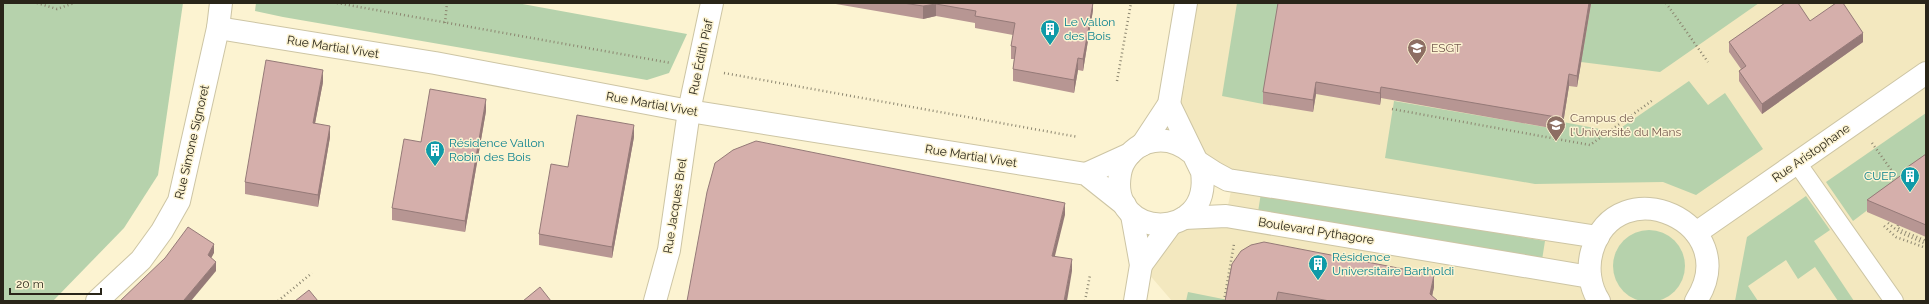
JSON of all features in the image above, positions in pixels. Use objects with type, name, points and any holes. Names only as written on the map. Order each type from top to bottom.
[{"type":"street","name":"Rue Simone Signoret","points":[[97,301],[141,260],[162,231],[179,202],[218,28],[221,3]]},
{"type":"street","name":"Rue Édith Piaf","points":[[689,111],[712,3]]},
{"type":"street","points":[[1135,301],[1141,265],[1128,210],[1120,194],[1118,182],[1120,170],[1169,104],[1186,3]]},
{"type":"street","name":"Rue Martial Vivet","points":[[218,28],[435,63],[689,111],[1086,174]]},
{"type":"street","name":"Rue Aristophane","points":[[1696,233],[1926,74]]},
{"type":"street","points":[[1169,104],[1195,158],[1204,182],[1202,193],[1197,205],[1190,214],[1177,221],[1155,225],[1143,222],[1086,174],[1152,141],[1163,140],[1184,147],[1195,158],[1228,180],[1598,237]]},
{"type":"street","name":"Rue Jacques Brel","points":[[655,301],[669,250],[689,111]]},
{"type":"street","points":[[1599,301],[1594,292],[1590,277],[1590,256],[1598,237],[1609,223],[1624,214],[1650,208],[1676,215],[1696,233],[1705,252],[1707,274],[1705,284],[1696,301]]},
{"type":"street","name":"Boulevard Pythagore","points":[[1177,221],[1226,216],[1590,277]]},
{"type":"street","points":[[1141,265],[1177,221]]},
{"type":"lane","points":[[1797,163],[1894,301]]},
{"type":"path","points":[[37,3],[58,9],[74,3]]},
{"type":"path","points":[[445,23],[447,3]]},
{"type":"path","points":[[1116,81],[1131,3]]},
{"type":"path","points":[[1666,3],[1708,62]]},
{"type":"path","points":[[1392,110],[1590,145],[1653,100]]},
{"type":"path","points":[[1857,121],[1902,186]]},
{"type":"path","points":[[1224,301],[1239,218]]},
{"type":"path","points":[[1888,223],[1891,227],[1926,242]]},
{"type":"path","points":[[1898,225],[1897,228],[1900,231]]},
{"type":"path","points":[[1884,226],[1896,236],[1926,248]]},
{"type":"path","points":[[1887,230],[1891,227]]},
{"type":"path","points":[[1896,236],[1900,231]]},
{"type":"path","points":[[278,301],[312,273]]},
{"type":"path","points":[[1085,301],[1090,274]]},
{"type":"shaded area","name":"Campus de l'Université du Mans","points":[[1194,3],[1926,3],[1926,301],[1172,301],[1141,265],[1162,235],[1226,215],[1233,181],[1215,173],[1169,104],[1185,85]]},
{"type":"green space","points":[[3,3],[183,3],[158,175],[124,228],[53,301],[3,301]]},
{"type":"green space","points":[[256,3],[517,3],[687,34],[669,73],[647,80],[283,17],[255,11]]},
{"type":"green space","points":[[1237,3],[1281,3],[1263,104],[1222,96]]},
{"type":"green space","points":[[1585,3],[1759,3],[1660,72],[1581,62],[1591,4]]},
{"type":"green space","points":[[1689,81],[1708,105],[1725,93],[1763,149],[1696,195],[1663,182],[1535,184],[1385,158],[1394,101],[1562,130],[1563,122],[1605,130],[1609,136]]},
{"type":"green space","points":[[1926,113],[1926,166],[1853,221],[1826,182]]},
{"type":"green space","points":[[1261,193],[1545,241],[1542,260],[1258,212]]},
{"type":"green space","points":[[1806,196],[1830,230],[1814,241],[1854,301],[1838,301],[1815,267],[1798,279],[1786,260],[1748,286],[1758,301],[1735,301],[1747,237]]},
{"type":"green space","points":[[1649,230],[1663,233],[1675,240],[1682,252],[1685,266],[1682,280],[1675,292],[1663,299],[1649,302],[1635,299],[1623,292],[1616,280],[1613,266],[1616,252],[1623,240],[1635,233]]},
{"type":"green space","points":[[1188,292],[1228,300],[1228,301],[1186,301]]},
{"type":"building","name":"Le Vallon des Bois","points":[[903,3],[1093,3],[1083,59],[1078,58],[1074,80],[1013,69],[1016,47],[1011,46],[1015,23],[975,16],[976,11],[936,4],[923,6]]},
{"type":"building","name":"ESGT","points":[[1278,3],[1589,3],[1577,76],[1569,74],[1562,118],[1381,87],[1380,93],[1316,82],[1313,100],[1263,92]]},
{"type":"building","points":[[1785,3],[1798,3],[1810,21],[1836,3],[1843,3],[1863,33],[1762,104],[1739,71],[1746,66],[1729,42]]},
{"type":"building","points":[[266,60],[323,70],[313,123],[330,126],[318,195],[245,182]]},
{"type":"building","name":"Résidence Vallon Robin des Bois","points":[[430,89],[486,99],[465,221],[392,208],[404,139],[421,142]]},
{"type":"building","name":"Résidence Vallon Robin des Bois","points":[[577,115],[634,125],[612,247],[539,234],[551,164],[568,167]]},
{"type":"building","points":[[756,141],[1065,203],[1052,256],[1072,259],[1064,301],[687,301],[707,192],[715,163],[733,150]]},
{"type":"building","points":[[1926,154],[1926,225],[1867,200],[1907,171],[1906,168]]},
{"type":"building","points":[[188,227],[214,244],[208,255],[216,262],[184,300],[120,301],[165,258]]},
{"type":"building","name":"Résidence Universitaire Bartholdi","points":[[1264,242],[1434,275],[1430,294],[1438,301],[1330,301],[1278,292],[1276,301],[1225,301],[1232,264],[1241,251],[1251,245]]},
{"type":"building","points":[[540,287],[551,301],[523,301]]},
{"type":"building","points":[[309,290],[318,301],[295,301]]},
{"type":"place","name":"Le Vallon des Bois","points":[[1050,46]]},
{"type":"place","name":"ESGT","points":[[1417,65]]},
{"type":"place","name":"Campus de l'Université du Mans","points":[[1556,142]]},
{"type":"place","name":"Résidence Vallon Robin des Bois","points":[[435,167]]},
{"type":"place","name":"CUEP","points":[[1910,193]]},
{"type":"place","name":"Résidence Universitaire Bartholdi","points":[[1318,281]]}]
